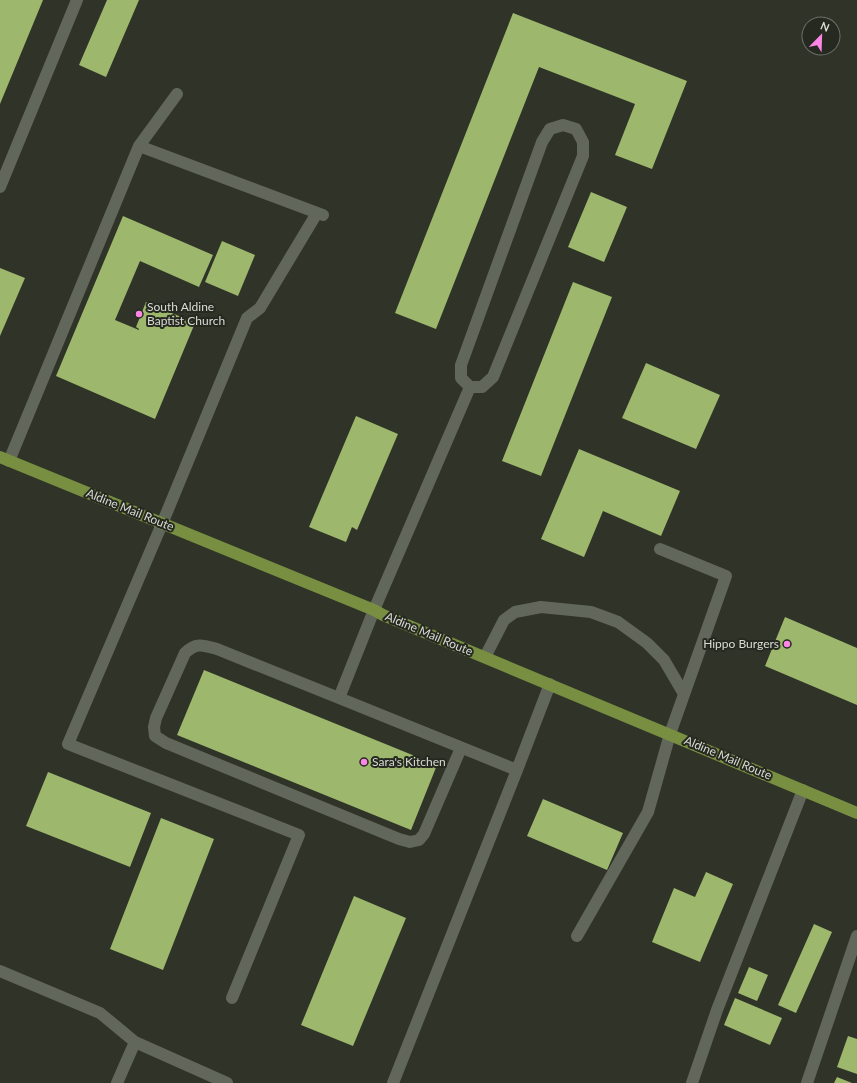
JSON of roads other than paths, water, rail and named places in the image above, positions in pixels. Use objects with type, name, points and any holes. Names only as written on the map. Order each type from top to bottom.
[{"type":"main road","name":"Aldine Mail Route","points":[[4,459],[374,610],[857,813]]},
{"type":"lane","points":[[0,187],[77,0]]},
{"type":"lane","points":[[4,459],[139,146],[177,94]]},
{"type":"lane","points":[[563,125],[576,129],[584,142],[583,156],[493,377],[482,387],[470,387],[461,378],[461,365],[542,142],[550,129],[563,125]]},
{"type":"lane","points":[[139,146],[320,214],[260,308],[247,318],[162,524],[68,744],[299,835],[232,998]]},
{"type":"lane","points":[[339,698],[374,610],[470,387]]},
{"type":"lane","points":[[577,936],[648,812],[670,734],[726,576],[660,549]]},
{"type":"lane","points":[[485,657],[504,620],[515,612],[541,607],[591,612],[618,622],[647,643],[664,660],[684,694]]},
{"type":"lane","points":[[460,748],[424,834],[419,840],[410,842],[399,839],[166,743],[155,736],[154,728],[156,718],[185,653],[190,648],[200,645],[217,649],[517,770]]},
{"type":"lane","points":[[393,1083],[550,684]]},
{"type":"lane","points":[[692,1083],[720,1003],[804,790]]},
{"type":"lane","points":[[807,1083],[857,936]]},
{"type":"lane","points":[[0,971],[100,1013],[135,1042],[227,1083]]},
{"type":"lane","points":[[117,1083],[135,1042]]},
{"type":"place","name":"South Aldine Baptist Church","points":[[139,314]]},
{"type":"place","name":"Hippo Burgers","points":[[787,644]]},
{"type":"place","name":"Sara's Kitchen","points":[[364,762]]}]
